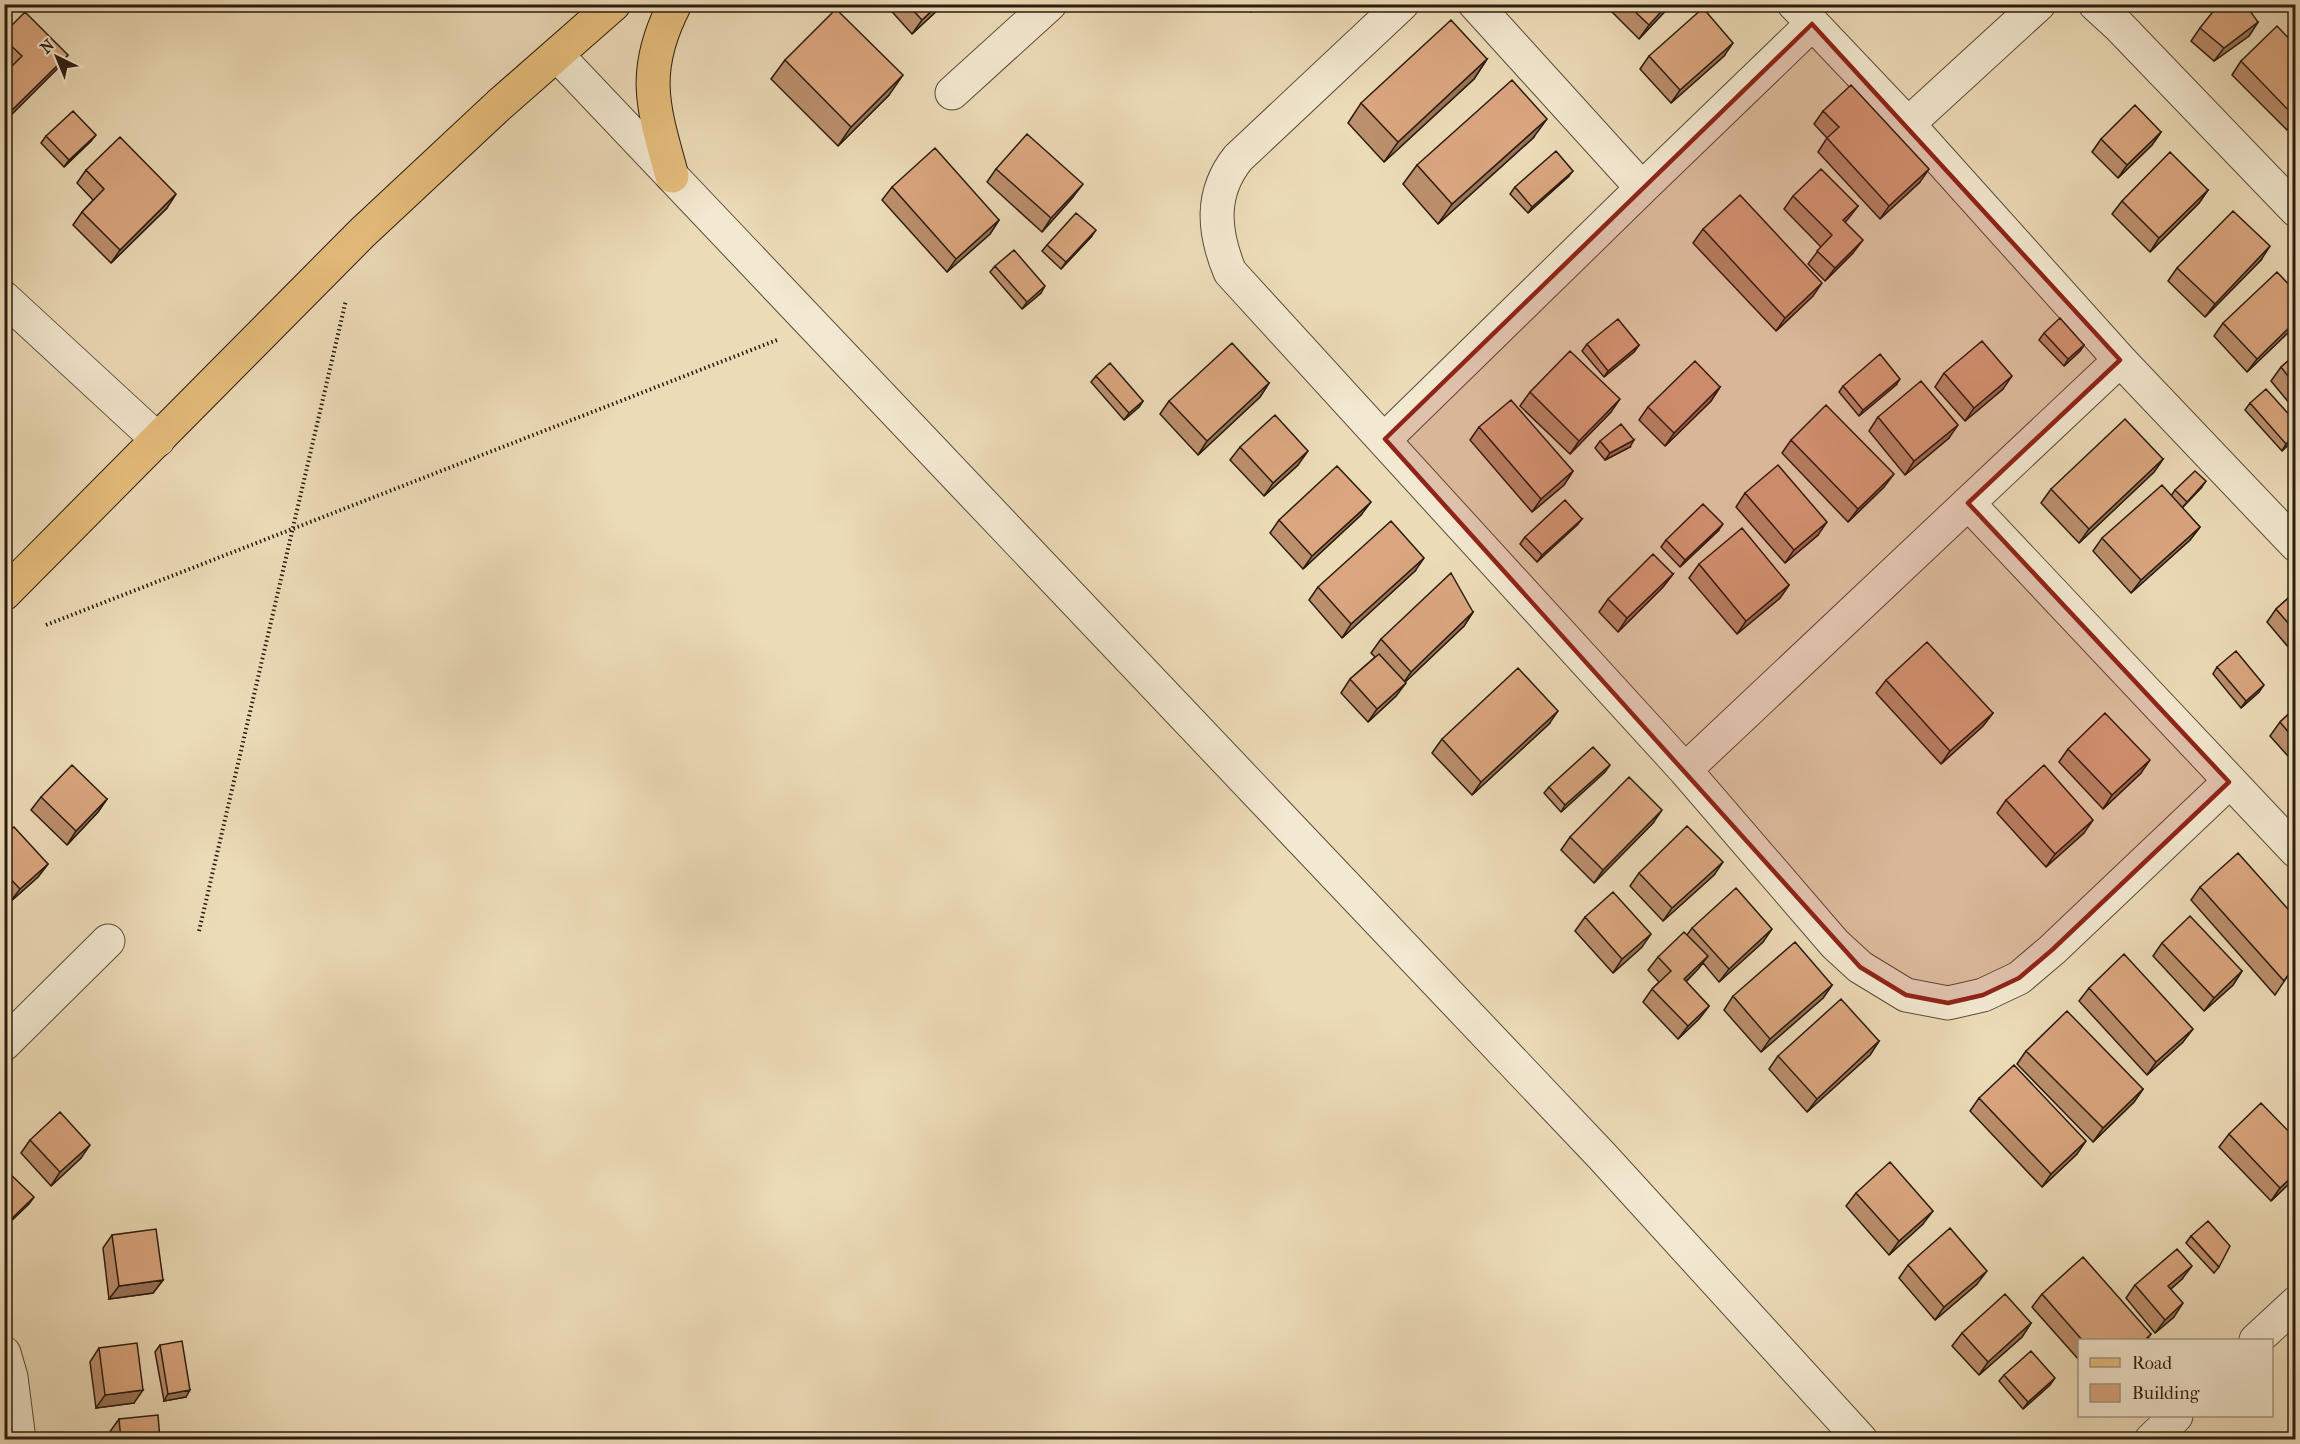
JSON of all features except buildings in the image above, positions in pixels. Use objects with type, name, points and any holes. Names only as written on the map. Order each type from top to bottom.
[{"type":"main road","points":[[4,594],[362,233],[442,157],[614,4]]},
{"type":"main road","points":[[672,176],[653,105],[652,75],[656,46],[675,4]]},
{"type":"street","points":[[952,93],[1050,4]]},
{"type":"street","points":[[1402,4],[1227,172],[1216,209],[1222,252],[1230,272],[1243,289],[1385,439],[1685,770],[1835,944],[1860,967],[1906,995],[1948,1003],[1983,995],[2019,978],[2052,950],[2229,783]]},
{"type":"street","points":[[1475,4],[1642,188]]},
{"type":"street","points":[[1908,124],[2039,4]]},
{"type":"street","points":[[2095,4],[2293,204]]},
{"type":"street","points":[[1385,439],[1642,188],[1803,14],[1908,124],[2120,360],[2295,545]]},
{"type":"street","points":[[557,55],[1602,1156],[1861,1440]]},
{"type":"street","points":[[4,298],[158,440]]},
{"type":"street","points":[[1685,770],[2120,360]]},
{"type":"street","points":[[1968,503],[2295,851]]},
{"type":"street","points":[[4,1044],[108,941]]},
{"type":"street","points":[[2258,1339],[2295,1303]]},
{"type":"street","points":[[4,1353],[11,1377],[19,1440]]},
{"type":"street","points":[[2151,1440],[2175,1417]]},
{"type":"path","points":[[199,931],[348,290]]},
{"type":"path","points":[[46,625],[815,326]]},
{"type":"highlighted area","points":[[1812,24],[2120,360],[1968,503],[2229,782],[2052,950],[2019,978],[1983,995],[1948,1003],[1906,995],[1860,967],[1385,439]]}]
